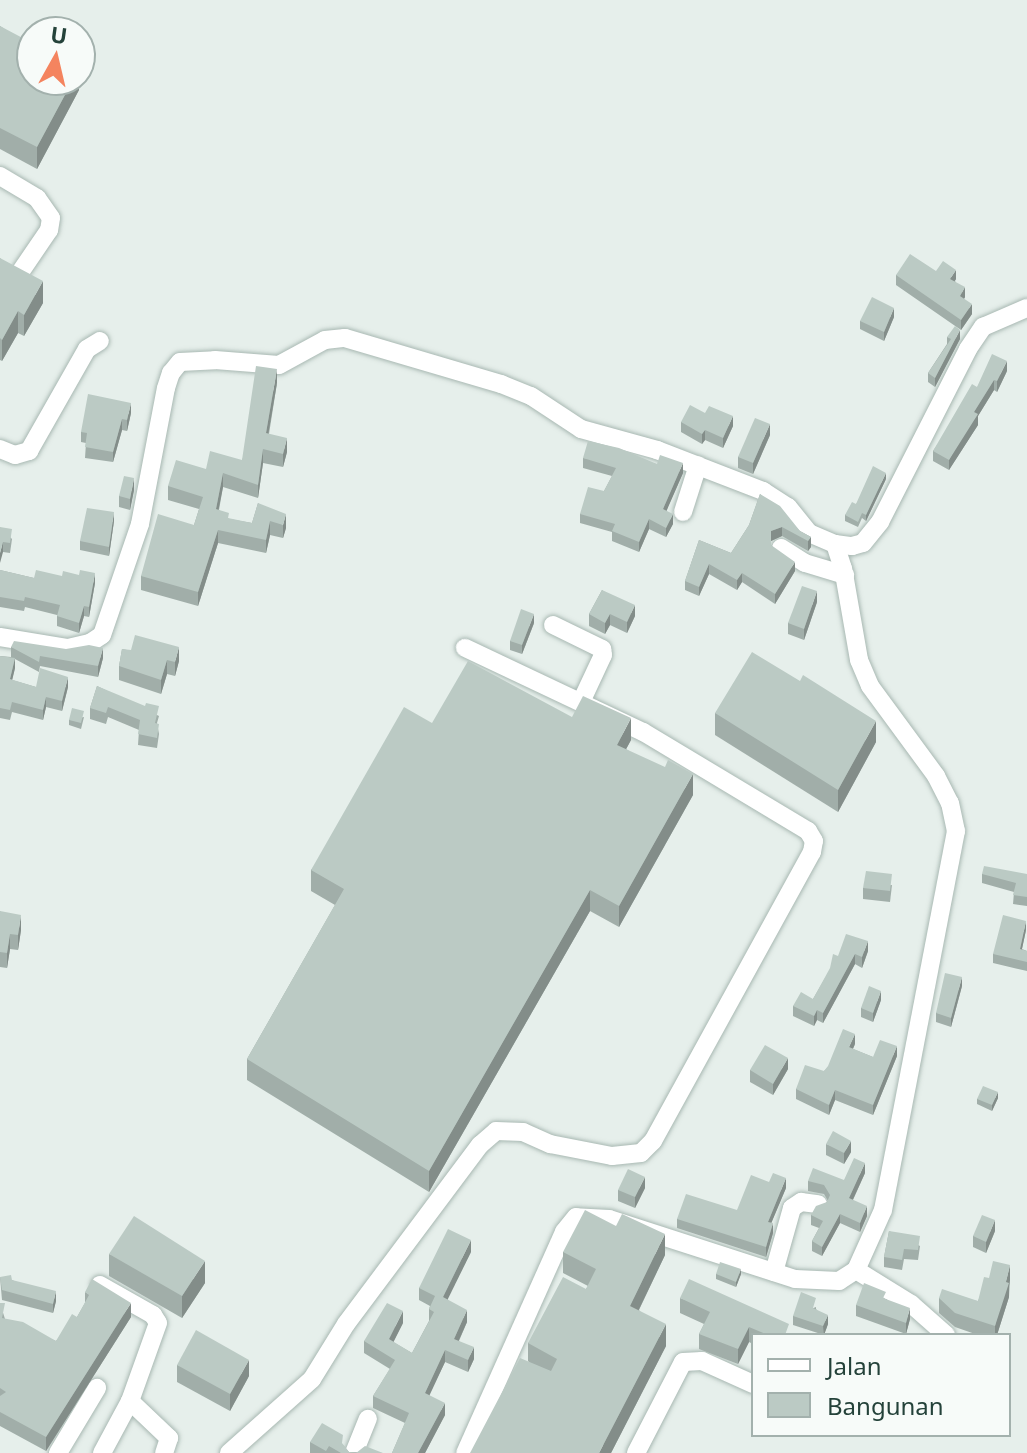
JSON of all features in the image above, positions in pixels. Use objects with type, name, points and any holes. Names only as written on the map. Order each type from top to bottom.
[{"type":"street","points":[[0,176],[37,198],[51,218],[49,230],[21,271]]},
{"type":"street","points":[[0,637],[68,648],[90,643],[102,635],[140,524],[166,388],[171,373],[180,362],[215,360],[279,365],[325,340],[345,338],[501,384],[531,396],[581,429],[698,465],[763,491],[788,507],[809,533],[835,544],[852,546],[863,543],[880,522],[961,361],[983,327],[1027,308]]},
{"type":"street","points":[[0,449],[15,455],[29,451],[87,349],[100,341]]},
{"type":"street","points":[[683,512],[698,465]]},
{"type":"street","points":[[465,1453],[564,1232],[576,1217],[609,1219],[795,1279],[839,1281],[856,1270],[883,1210],[956,831],[950,803],[936,776],[870,686],[859,660],[845,575],[835,544]]},
{"type":"street","points":[[781,548],[805,563],[845,575]]},
{"type":"street","points":[[553,625],[602,649],[603,655],[581,702]]},
{"type":"street","points":[[229,1453],[312,1379],[346,1324],[480,1145],[496,1131],[523,1132],[550,1144],[612,1156],[641,1153],[653,1141],[812,852],[814,841],[808,831],[643,732],[465,648]]},
{"type":"street","points":[[774,1272],[792,1208],[801,1202],[818,1204]]},
{"type":"street","points":[[856,1270],[911,1304],[944,1333]]},
{"type":"street","points":[[100,1285],[153,1315],[158,1323],[130,1401],[102,1453]]},
{"type":"street","points":[[636,1453],[683,1362],[702,1361],[751,1383]]},
{"type":"street","points":[[58,1453],[97,1388]]},
{"type":"street","points":[[130,1401],[169,1438],[164,1453]]},
{"type":"street","points":[[354,1453],[368,1419]]},
{"type":"building","points":[[0,26],[16,34],[16,96],[64,96],[37,147],[0,128]]},
{"type":"building","points":[[910,254],[936,271],[943,261],[956,270],[950,279],[965,287],[960,296],[972,304],[961,320],[896,275]]},
{"type":"building","points":[[0,258],[43,281],[24,315],[18,311],[2,340],[0,338]]},
{"type":"building","points":[[872,297],[894,308],[884,332],[860,321]]},
{"type":"building","points":[[955,326],[960,330],[935,378],[928,373],[951,339],[947,337]]},
{"type":"building","points":[[992,354],[1007,361],[997,381],[994,380],[974,412],[978,414],[949,460],[933,451],[972,384],[977,387]]},
{"type":"building","points":[[256,366],[277,369],[266,433],[287,438],[283,454],[263,449],[258,485],[223,473],[216,509],[229,513],[228,518],[252,523],[258,503],[286,514],[283,525],[270,521],[266,540],[218,530],[198,592],[141,576],[158,514],[194,525],[203,497],[168,486],[176,460],[206,469],[210,451],[242,460]]},
{"type":"building","points":[[88,394],[131,403],[127,420],[122,419],[113,452],[85,447],[87,433],[81,432]]},
{"type":"building","points":[[690,405],[705,413],[709,406],[733,416],[723,438],[705,430],[702,434],[681,422]]},
{"type":"building","points":[[755,418],[770,424],[753,463],[738,457]]},
{"type":"building","points":[[588,441],[619,448],[657,464],[660,455],[683,463],[663,509],[673,514],[666,528],[649,519],[639,542],[612,531],[615,524],[580,514],[588,487],[604,491],[616,468],[583,458]]},
{"type":"building","points":[[873,466],[886,473],[866,515],[862,513],[858,522],[845,515],[852,502],[856,504]]},
{"type":"building","points":[[124,476],[134,478],[130,499],[119,496]]},
{"type":"building","points":[[760,494],[780,506],[800,531],[811,537],[808,541],[782,527],[771,531],[771,545],[795,562],[775,594],[742,573],[737,580],[709,564],[699,587],[685,581],[699,540],[731,553],[749,525]]},
{"type":"building","points":[[87,508],[114,512],[109,547],[80,541]]},
{"type":"building","points":[[0,527],[12,529],[10,543],[3,542],[0,553]]},
{"type":"building","points":[[0,570],[34,578],[36,570],[62,576],[63,571],[79,575],[80,570],[95,573],[89,607],[84,606],[79,623],[57,616],[60,605],[25,597],[24,601],[0,597]]},
{"type":"building","points":[[802,586],[817,591],[804,629],[788,623]]},
{"type":"building","points":[[602,590],[635,605],[627,622],[610,614],[605,623],[589,614]]},
{"type":"building","points":[[521,609],[534,614],[522,645],[510,641]]},
{"type":"building","points":[[135,635],[179,647],[175,662],[167,660],[161,680],[119,666],[122,649],[131,650]]},
{"type":"building","points":[[14,641],[66,649],[89,645],[103,648],[98,666],[40,656],[39,662],[11,647]]},
{"type":"building","points":[[752,652],[800,681],[803,675],[876,721],[838,790],[715,713]]},
{"type":"building","points":[[0,656],[15,658],[10,679],[36,687],[40,668],[68,677],[62,701],[46,697],[43,710],[12,702],[10,710],[0,708]]},
{"type":"building","points":[[468,661],[572,717],[583,696],[631,718],[617,745],[665,767],[668,760],[693,774],[619,906],[590,890],[429,1171],[247,1059],[344,889],[311,870],[404,707],[432,723]]},
{"type":"building","points":[[97,686],[145,706],[146,703],[159,706],[155,723],[159,724],[157,738],[138,734],[140,720],[108,707],[106,713],[90,708]]},
{"type":"building","points":[[72,708],[84,711],[81,723],[69,720]]},
{"type":"building","points":[[984,866],[1027,874],[1027,897],[1013,895],[1016,883],[982,874]]},
{"type":"building","points":[[866,871],[892,874],[890,891],[863,888]]},
{"type":"building","points":[[0,911],[21,915],[18,935],[10,934],[7,953],[0,952]]},
{"type":"building","points":[[1003,915],[1026,921],[1020,949],[1027,951],[1027,962],[993,954]]},
{"type":"building","points":[[846,934],[868,941],[862,957],[855,954],[823,1013],[817,1010],[814,1016],[793,1006],[801,992],[813,999],[830,968],[833,954],[838,956]]},
{"type":"building","points":[[945,973],[962,977],[951,1018],[936,1013]]},
{"type":"building","points":[[869,986],[881,991],[873,1013],[861,1008]]},
{"type":"building","points":[[843,1029],[855,1034],[849,1047],[873,1057],[880,1040],[897,1046],[873,1105],[835,1090],[829,1105],[796,1089],[805,1065],[824,1071],[828,1066]]},
{"type":"building","points":[[765,1045],[788,1058],[773,1084],[750,1070]]},
{"type":"building","points":[[983,1086],[998,1092],[992,1105],[977,1099]]},
{"type":"building","points":[[833,1131],[851,1141],[844,1153],[826,1144]]},
{"type":"building","points":[[854,1158],[865,1163],[849,1198],[867,1206],[860,1223],[840,1214],[822,1247],[812,1241],[823,1221],[811,1215],[816,1206],[827,1202],[830,1195],[824,1185],[808,1181],[813,1168],[844,1180]]},
{"type":"building","points":[[628,1169],[645,1177],[635,1197],[618,1190]]},
{"type":"building","points":[[773,1173],[786,1178],[768,1222],[773,1223],[766,1247],[677,1219],[686,1194],[737,1210],[751,1175],[769,1182]]},
{"type":"building","points":[[585,1210],[616,1226],[622,1214],[665,1234],[630,1306],[666,1324],[599,1453],[470,1453],[520,1358],[551,1371],[557,1359],[528,1343],[563,1277],[586,1289],[596,1269],[563,1252]]},
{"type":"building","points":[[982,1215],[995,1220],[986,1242],[973,1236]]},
{"type":"building","points":[[134,1216],[205,1261],[182,1296],[109,1254]]},
{"type":"building","points":[[448,1229],[471,1240],[443,1297],[467,1310],[454,1339],[474,1347],[468,1360],[445,1350],[425,1393],[445,1403],[418,1453],[392,1453],[409,1413],[373,1396],[395,1360],[364,1341],[387,1303],[403,1311],[389,1339],[412,1353],[434,1312],[429,1309],[435,1296],[419,1288]]},
{"type":"building","points":[[889,1231],[920,1236],[918,1250],[904,1249],[902,1260],[884,1257]]},
{"type":"building","points":[[993,1261],[1010,1265],[1006,1282],[1009,1283],[995,1326],[955,1313],[939,1298],[942,1289],[978,1301],[984,1277],[989,1278]]},
{"type":"building","points":[[720,1262],[741,1269],[736,1282],[716,1274]]},
{"type":"building","points":[[11,1275],[12,1280],[56,1291],[53,1304],[2,1290],[0,1277]]},
{"type":"building","points":[[92,1279],[131,1303],[46,1437],[0,1412],[0,1396],[6,1392],[0,1388],[0,1303],[5,1303],[2,1318],[23,1322],[56,1341],[72,1314],[77,1317],[89,1295],[85,1292]]},
{"type":"building","points":[[689,1279],[789,1324],[786,1333],[763,1333],[749,1327],[738,1349],[699,1334],[710,1312],[680,1298]]},
{"type":"building","points":[[864,1283],[886,1292],[883,1298],[910,1308],[906,1323],[856,1305]]},
{"type":"building","points":[[801,1292],[816,1298],[813,1308],[828,1315],[823,1326],[793,1316]]},
{"type":"building","points":[[196,1330],[249,1360],[230,1394],[177,1365]]},
{"type":"building","points":[[322,1423],[343,1435],[342,1443],[349,1452],[356,1453],[341,1453],[329,1446],[326,1451],[310,1442]]},
{"type":"building","points":[[365,1446],[383,1453],[356,1453]]}]
